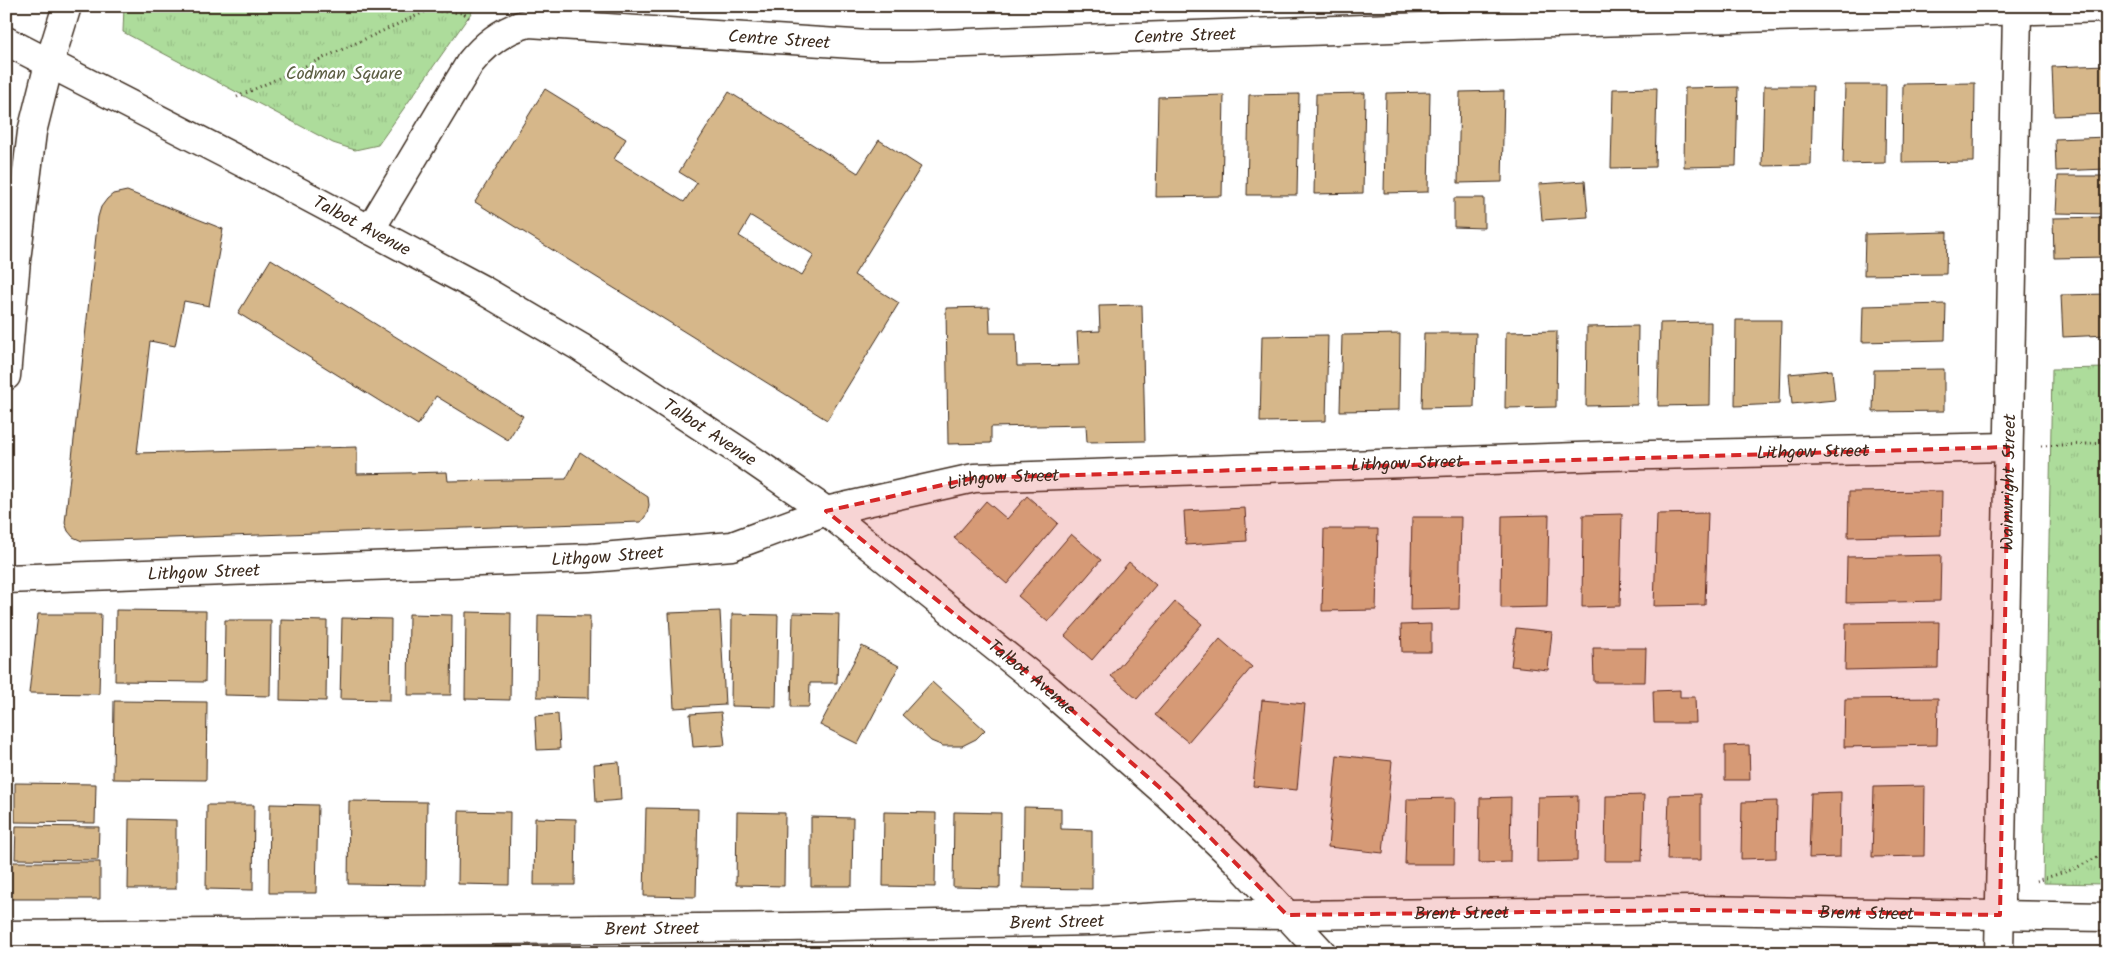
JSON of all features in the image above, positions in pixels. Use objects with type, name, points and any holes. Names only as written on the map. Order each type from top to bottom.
[{"type":"street","points":[[6,376],[11,260],[32,132],[49,64],[67,6]]},
{"type":"street","name":"Centre Street","points":[[370,230],[474,58],[499,36],[529,23],[890,45],[1478,16],[2107,8]]},
{"type":"street","name":"Wainwright Street","points":[[1999,953],[2017,10]]},
{"type":"street","name":"Talbot Avenue","points":[[6,41],[483,290],[580,347],[742,453],[826,511],[1071,710],[1167,794],[1236,860],[1322,953]]},
{"type":"street","name":"Lithgow Street","points":[[6,579],[599,558],[732,546],[826,511],[974,478],[1607,456],[2008,447]]},
{"type":"street","name":"Brent Street","points":[[6,935],[790,927],[1092,920],[1210,914],[1287,915],[1695,910],[2107,917]]},
{"type":"path","points":[[370,6],[463,13],[469,18]]},
{"type":"path","points":[[237,97],[429,10]]},
{"type":"path","points":[[2008,447],[2107,443]]},
{"type":"path","points":[[2028,884],[2074,869],[2107,852]]},
{"type":"highlighted area","points":[[2008,447],[2000,915],[1695,910],[1287,915],[1167,794],[1049,690],[826,511],[974,478]]},
{"type":"green space","name":"Codman Square","points":[[124,6],[476,6],[378,145],[355,150],[333,143],[123,32]]},
{"type":"green space","points":[[2107,368],[2107,884],[2043,883],[2052,369]]},
{"type":"building","points":[[2107,65],[2107,114],[2054,116],[2052,67]]},
{"type":"building","points":[[1975,83],[1974,162],[1902,163],[1903,84]]},
{"type":"building","points":[[1845,85],[1886,85],[1885,163],[1843,164]]},
{"type":"building","points":[[1764,86],[1813,86],[1811,165],[1762,166]]},
{"type":"building","points":[[1738,87],[1736,166],[1684,167],[1685,88]]},
{"type":"building","points":[[1657,88],[1655,167],[1611,168],[1613,89]]},
{"type":"building","points":[[545,89],[626,139],[614,159],[684,202],[697,183],[679,172],[729,92],[858,173],[879,140],[921,167],[854,275],[899,303],[827,420],[475,202]],"holes":[[[751,216],[814,255],[802,275],[739,236]]]},
{"type":"building","points":[[1504,91],[1502,182],[1458,183],[1460,92]]},
{"type":"building","points":[[1430,92],[1428,192],[1384,193],[1386,93]]},
{"type":"building","points":[[1365,93],[1363,193],[1314,194],[1316,94]]},
{"type":"building","points":[[1299,94],[1297,195],[1247,195],[1249,95]]},
{"type":"building","points":[[1224,95],[1222,196],[1156,197],[1158,97]]},
{"type":"building","points":[[2107,137],[2107,169],[2056,171],[2055,139]]},
{"type":"building","points":[[2058,176],[2107,176],[2107,214],[2056,213]]},
{"type":"building","points":[[1585,181],[1588,217],[1542,220],[1539,184]]},
{"type":"building","points":[[127,191],[223,229],[209,306],[184,301],[175,346],[150,341],[137,453],[357,447],[357,474],[447,472],[448,481],[566,479],[580,452],[648,497],[647,514],[641,522],[82,541],[73,537],[65,523],[98,217],[101,207],[107,199],[113,194]]},
{"type":"building","points":[[1454,198],[1484,198],[1484,228],[1454,227]]},
{"type":"building","points":[[2107,217],[2107,257],[2054,258],[2053,218]]},
{"type":"building","points":[[1947,232],[1946,274],[1864,275],[1865,234]]},
{"type":"building","points":[[271,259],[523,416],[508,440],[436,396],[418,425],[238,313]]},
{"type":"building","points":[[2107,294],[2107,335],[2063,337],[2061,295]]},
{"type":"building","points":[[1946,304],[1945,340],[1862,342],[1863,306]]},
{"type":"building","points":[[1142,305],[1145,441],[1087,442],[1086,425],[991,427],[991,443],[948,444],[946,308],[989,307],[990,333],[1016,333],[1017,366],[1079,365],[1077,332],[1100,331],[1099,306]]},
{"type":"building","points":[[1736,320],[1781,320],[1779,404],[1735,406]]},
{"type":"building","points":[[1711,322],[1710,405],[1658,406],[1660,323]]},
{"type":"building","points":[[1638,326],[1637,405],[1586,406],[1587,327]]},
{"type":"building","points":[[1557,331],[1556,407],[1505,408],[1506,332]]},
{"type":"building","points":[[1424,333],[1476,333],[1474,407],[1422,408]]},
{"type":"building","points":[[1400,334],[1399,410],[1340,411],[1342,335]]},
{"type":"building","points":[[1328,335],[1326,421],[1260,422],[1262,336]]},
{"type":"building","points":[[1944,369],[1944,411],[1873,412],[1874,370]]},
{"type":"building","points":[[1832,370],[1835,400],[1792,404],[1789,374]]},
{"type":"building","points":[[1942,491],[1941,535],[1848,537],[1849,492]]},
{"type":"building","points":[[1027,496],[1058,523],[1007,584],[954,538],[986,501],[1007,519]]},
{"type":"building","points":[[1245,508],[1247,541],[1186,545],[1184,511]]},
{"type":"building","points":[[1708,513],[1705,605],[1654,606],[1657,514]]},
{"type":"building","points":[[1622,514],[1620,606],[1582,607],[1583,515]]},
{"type":"building","points":[[1549,515],[1547,607],[1501,608],[1502,516]]},
{"type":"building","points":[[1412,517],[1461,517],[1459,609],[1410,610]]},
{"type":"building","points":[[1324,529],[1378,529],[1376,610],[1322,611]]},
{"type":"building","points":[[1071,534],[1101,560],[1048,622],[1018,596]]},
{"type":"building","points":[[1941,555],[1940,601],[1846,603],[1847,557]]},
{"type":"building","points":[[1129,562],[1156,585],[1092,660],[1065,636]]},
{"type":"building","points":[[1175,602],[1202,624],[1137,699],[1111,676]]},
{"type":"building","points":[[116,610],[206,611],[205,682],[115,681]]},
{"type":"building","points":[[720,611],[725,705],[674,708],[669,613]]},
{"type":"building","points":[[466,612],[511,613],[510,700],[465,699]]},
{"type":"building","points":[[793,613],[839,614],[837,683],[810,683],[809,707],[791,707]]},
{"type":"building","points":[[38,614],[101,614],[99,694],[29,693]]},
{"type":"building","points":[[409,614],[452,615],[451,695],[408,695]]},
{"type":"building","points":[[732,614],[778,615],[776,707],[731,706]]},
{"type":"building","points":[[538,615],[590,616],[589,698],[537,697]]},
{"type":"building","points":[[342,618],[391,619],[390,700],[340,699]]},
{"type":"building","points":[[225,620],[271,620],[270,696],[224,695]]},
{"type":"building","points":[[281,620],[327,621],[326,701],[280,700]]},
{"type":"building","points":[[1939,622],[1938,668],[1845,670],[1846,623]]},
{"type":"building","points":[[1431,624],[1431,652],[1402,652],[1401,625]]},
{"type":"building","points":[[1516,628],[1552,632],[1548,670],[1511,666]]},
{"type":"building","points":[[1220,639],[1252,667],[1188,742],[1155,715]]},
{"type":"building","points":[[862,646],[899,666],[858,744],[820,725]]},
{"type":"building","points":[[1593,648],[1646,648],[1645,682],[1594,682]]},
{"type":"building","points":[[932,682],[985,730],[976,739],[962,746],[943,746],[931,741],[902,715]]},
{"type":"building","points":[[1680,690],[1680,697],[1695,697],[1696,723],[1654,723],[1653,691]]},
{"type":"building","points":[[1938,698],[1937,745],[1844,747],[1845,699]]},
{"type":"building","points":[[1262,700],[1305,704],[1297,790],[1253,786]]},
{"type":"building","points":[[114,701],[207,702],[206,780],[113,779]]},
{"type":"building","points":[[721,712],[725,745],[693,747],[690,714]]},
{"type":"building","points":[[558,714],[560,749],[537,750],[535,716]]},
{"type":"building","points":[[1749,745],[1750,780],[1725,780],[1725,746]]},
{"type":"building","points":[[1337,755],[1392,761],[1383,853],[1328,847]]},
{"type":"building","points":[[619,762],[621,800],[596,802],[594,764]]},
{"type":"building","points":[[15,783],[96,784],[95,823],[15,822]]},
{"type":"building","points":[[1925,786],[1924,856],[1872,857],[1874,787]]},
{"type":"building","points":[[1841,792],[1840,857],[1809,858],[1811,793]]},
{"type":"building","points":[[1701,794],[1701,860],[1667,860],[1669,795]]},
{"type":"building","points":[[1644,795],[1642,861],[1605,861],[1606,796]]},
{"type":"building","points":[[1578,796],[1577,861],[1537,862],[1538,797]]},
{"type":"building","points":[[1511,797],[1510,862],[1479,863],[1480,798]]},
{"type":"building","points":[[1455,798],[1454,864],[1405,864],[1407,799]]},
{"type":"building","points":[[349,801],[427,802],[426,885],[348,884]]},
{"type":"building","points":[[1777,801],[1776,858],[1741,859],[1742,802]]},
{"type":"building","points":[[270,804],[318,805],[316,893],[269,893]]},
{"type":"building","points":[[207,805],[254,805],[253,890],[206,889]]},
{"type":"building","points":[[1024,807],[1061,808],[1061,829],[1092,830],[1092,889],[1023,888]]},
{"type":"building","points":[[646,808],[698,809],[696,897],[644,896]]},
{"type":"building","points":[[459,811],[510,812],[509,885],[458,884]]},
{"type":"building","points":[[737,812],[785,813],[784,886],[736,885]]},
{"type":"building","points":[[884,812],[936,813],[935,887],[883,886]]},
{"type":"building","points":[[954,812],[1001,813],[1000,888],[953,887]]},
{"type":"building","points":[[811,817],[853,818],[852,886],[811,886]]},
{"type":"building","points":[[535,818],[576,819],[575,885],[534,885]]},
{"type":"building","points":[[129,819],[176,820],[176,889],[128,889]]},
{"type":"building","points":[[16,826],[99,827],[98,860],[15,859]]},
{"type":"building","points":[[8,862],[100,862],[100,899],[8,899]]}]
